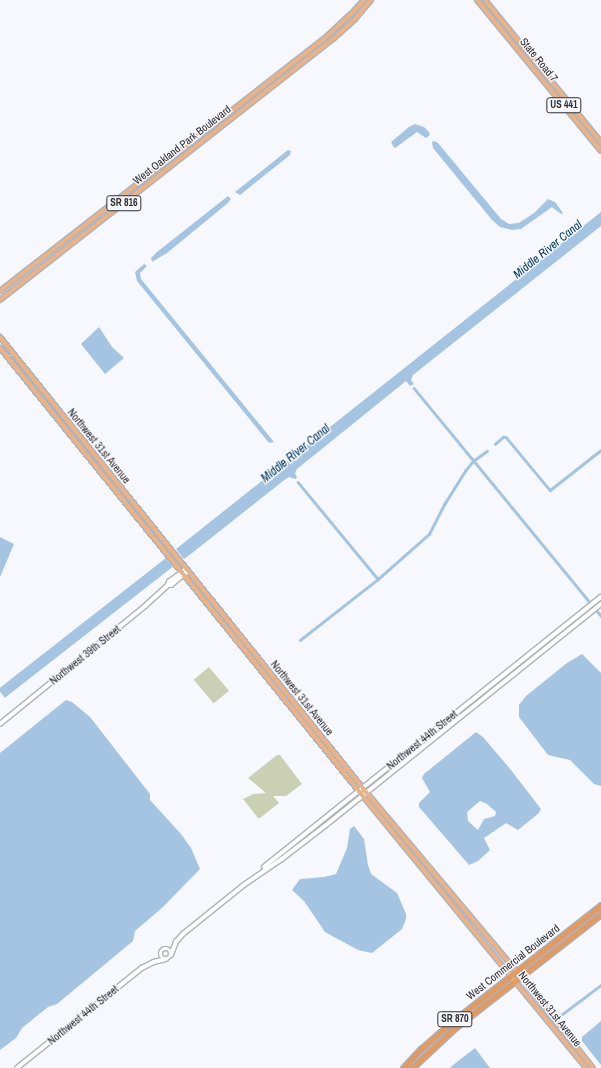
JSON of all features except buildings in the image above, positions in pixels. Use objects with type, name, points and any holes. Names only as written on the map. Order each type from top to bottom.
[{"type":"highway","name":"West Commercial Boulevard","points":[[403,1068],[435,1036],[601,905]]},
{"type":"highway","name":"West Commercial Boulevard","points":[[412,1068],[439,1041],[601,914]]},
{"type":"main road","name":"West Oakland Park Boulevard","points":[[0,291],[331,33],[364,0]]},
{"type":"main road","name":"West Oakland Park Boulevard","points":[[0,300],[333,39],[371,0]]},
{"type":"main road","name":"State Road 7","points":[[478,0],[601,151]]},
{"type":"main road","points":[[482,0],[495,16],[501,19]]},
{"type":"main road","name":"State Road 7","points":[[485,0],[601,142]]},
{"type":"main road","points":[[359,14],[360,5]]},
{"type":"main road","points":[[245,108],[247,99]]},
{"type":"main road","points":[[241,104],[241,111]]},
{"type":"main road","points":[[193,148],[196,139]]},
{"type":"main road","points":[[52,259],[54,250]]},
{"type":"main road","name":"Northwest 31st Avenue","points":[[0,337],[365,790],[521,977],[593,1068]]},
{"type":"main road","name":"Northwest 31st Avenue","points":[[0,348],[360,793],[586,1068]]},
{"type":"street","name":"Northwest 39th Street","points":[[0,724],[145,606],[168,585],[169,582],[187,570]]},
{"type":"street","name":"Northwest 44th Street","points":[[365,790],[397,760],[601,596]]},
{"type":"street","name":"Northwest 44th Street","points":[[166,949],[360,793],[401,764],[601,604]]},
{"type":"street","points":[[575,618],[578,622]]},
{"type":"street","points":[[397,760],[401,764]]},
{"type":"street","name":"Northwest 44th Street","points":[[171,955],[176,942]]},
{"type":"street","points":[[166,949],[170,950],[171,955],[170,958],[166,959],[162,957],[161,953],[166,949]]},
{"type":"street","name":"Northwest 44th Street","points":[[150,964],[161,953]]},
{"type":"street","name":"Northwest 44th Street","points":[[17,1068],[142,968],[166,959]]},
{"type":"green space","points":[[209,667],[229,691],[214,704],[194,680]]},
{"type":"green space","points":[[277,755],[280,755],[302,784],[286,796],[273,796],[279,803],[258,818],[243,799],[253,794],[266,793],[248,778]]},
{"type":"water","points":[[415,124],[424,127],[430,135],[426,138],[417,132],[395,148],[391,142]]},
{"type":"water","points":[[434,141],[438,143],[501,219],[509,224],[519,223],[534,213],[548,199],[555,202],[563,213],[561,214],[552,207],[521,229],[512,230],[500,227],[492,220],[433,148],[432,142]]},
{"type":"water","points":[[288,150],[291,151],[290,155],[240,195],[235,192]]},
{"type":"water","points":[[228,196],[231,199],[228,203],[167,253],[152,262],[151,258],[157,252]]},
{"type":"water","name":"Middle River Canal","points":[[601,212],[601,226],[413,375],[411,380],[414,384],[410,386],[406,381],[297,469],[295,473],[297,478],[295,479],[289,477],[283,481],[184,559],[176,549]]},
{"type":"water","points":[[144,264],[147,266],[140,273],[141,279],[274,442],[269,443],[137,281],[135,272]]},
{"type":"water","points":[[99,327],[112,347],[124,358],[105,374],[81,344]]},
{"type":"water","points":[[0,537],[14,544],[0,577]]},
{"type":"water","points":[[166,558],[173,567],[5,698],[0,691],[0,688]]},
{"type":"water","points":[[582,654],[601,673],[601,786],[594,784],[570,760],[548,755],[519,717],[519,705],[526,696],[567,663]]},
{"type":"water","points":[[66,700],[72,702],[90,717],[150,794],[150,800],[181,834],[191,848],[200,869],[163,907],[135,931],[133,941],[57,1004],[48,1007],[22,1028],[16,1038],[0,1050],[0,753]]},
{"type":"water","points":[[476,732],[483,737],[511,770],[541,809],[539,813],[518,830],[506,823],[484,838],[490,850],[478,861],[469,865],[419,807],[419,803],[430,792],[422,778],[424,774]],"holes":[[[480,801],[487,804],[496,812],[495,816],[484,819],[478,830],[468,821],[467,812]]]},
{"type":"water","points":[[354,826],[364,839],[371,874],[397,893],[406,914],[406,919],[402,929],[372,953],[358,950],[325,932],[304,901],[292,890],[300,879],[324,877],[336,874],[347,848],[350,829]]},
{"type":"water","points":[[601,1021],[601,1065],[582,1041],[582,1037]]},
{"type":"water","points":[[475,1048],[490,1068],[450,1068],[453,1065]]},
{"type":"waterway","points":[[414,388],[601,616]]},
{"type":"waterway","points":[[495,444],[503,437],[506,437],[550,490],[601,450]]},
{"type":"waterway","points":[[298,482],[378,579],[429,534],[445,503],[465,471],[473,461],[487,451]]},
{"type":"waterway","points":[[300,640],[378,579]]},
{"type":"waterway","points":[[561,1015],[601,985]]}]
